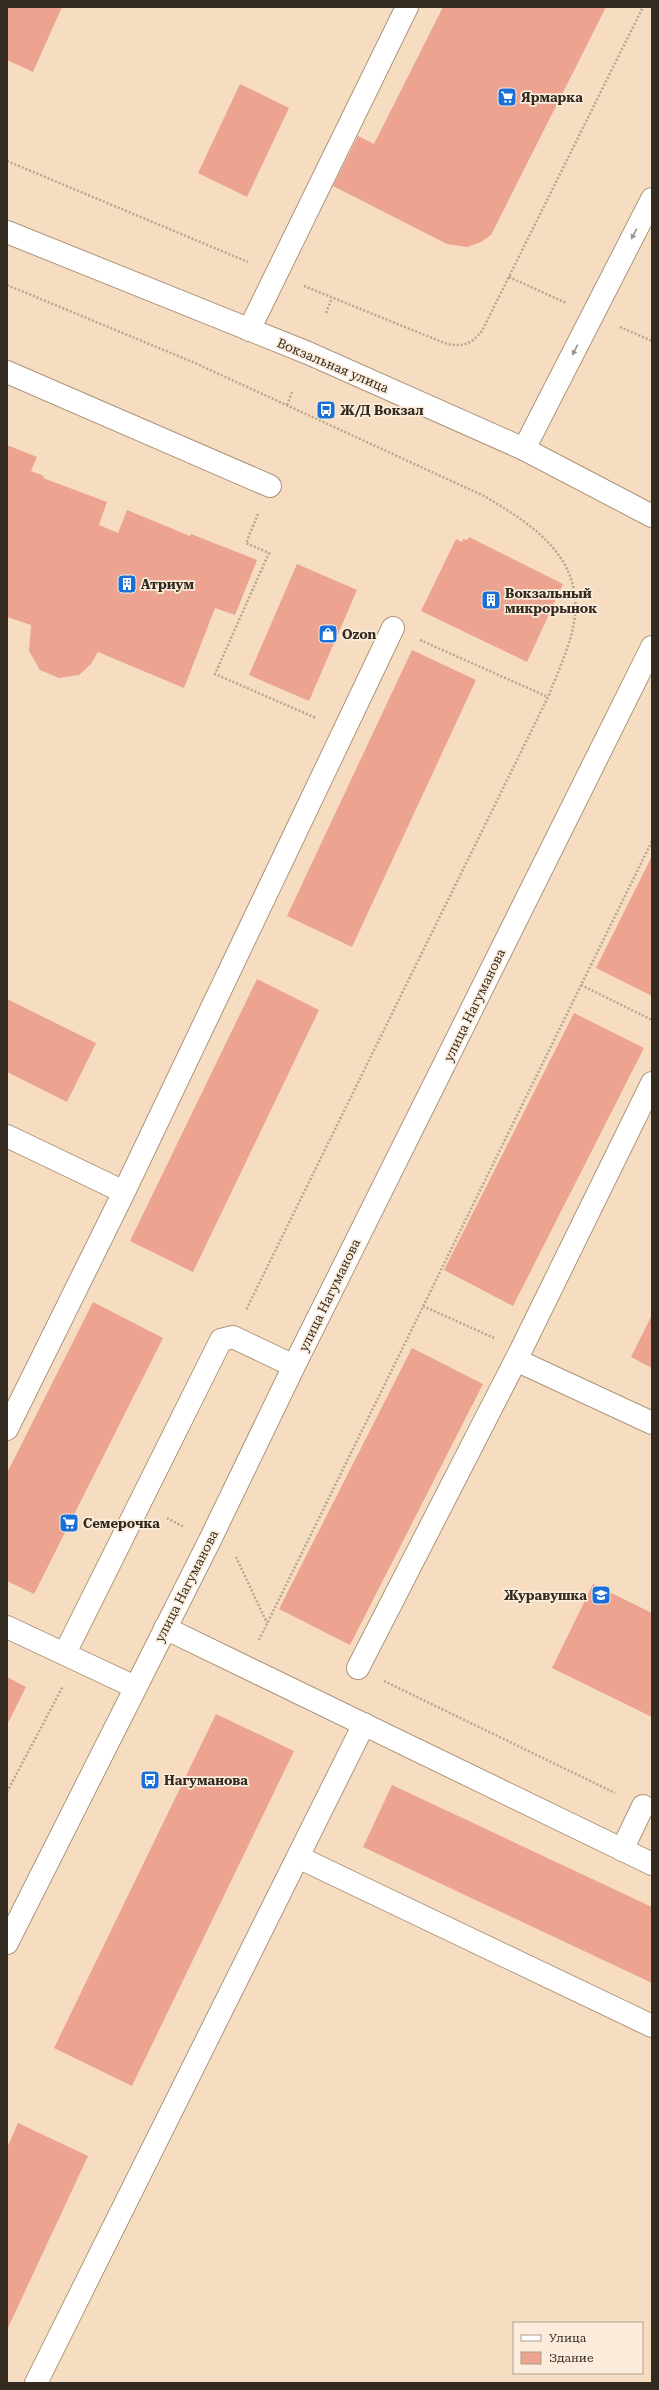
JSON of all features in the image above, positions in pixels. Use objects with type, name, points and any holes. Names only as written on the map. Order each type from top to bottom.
[{"type":"street","points":[[249,330],[407,7]]},
{"type":"street","points":[[524,450],[652,199]]},
{"type":"street","name":"Вокзальная улица","points":[[7,232],[308,353],[524,450],[652,516]]},
{"type":"street","points":[[7,372],[270,486]]},
{"type":"street","points":[[7,1429],[124,1192],[393,628]]},
{"type":"street","name":"улица Нагуманова","points":[[7,1943],[652,647]]},
{"type":"street","points":[[358,1668],[518,1355],[652,1083]]},
{"type":"street","points":[[7,1136],[124,1192]]},
{"type":"street","points":[[71,1655],[221,1340],[233,1337],[294,1366]]},
{"type":"street","points":[[518,1355],[652,1423]]},
{"type":"street","points":[[7,1627],[71,1655],[135,1687]]},
{"type":"street","points":[[165,1628],[652,1864]]},
{"type":"street","points":[[36,2383],[364,1724]]},
{"type":"street","points":[[622,1850],[643,1806]]},
{"type":"street","points":[[298,1856],[652,2026]]},
{"type":"path","points":[[7,161],[332,298],[447,344],[460,346],[473,342],[482,331],[643,7]]},
{"type":"path","points":[[326,313],[332,298]]},
{"type":"path","points":[[287,405],[292,392]]},
{"type":"path","points":[[270,486],[246,543],[268,553],[215,674],[322,721]]},
{"type":"path","points":[[393,628],[548,697]]},
{"type":"path","points":[[246,1666],[652,841]]},
{"type":"path","points":[[581,986],[652,1020]]},
{"type":"path","points":[[423,1306],[518,1355]]},
{"type":"path","points":[[235,1555],[267,1623]]},
{"type":"path","points":[[7,1792],[71,1655]]},
{"type":"path","points":[[358,1668],[643,1806]]},
{"type":"building","points":[[7,7],[62,7],[33,72],[7,60]]},
{"type":"building","points":[[443,7],[606,7],[491,235],[481,242],[467,247],[447,244],[333,186],[358,136],[374,144]]},
{"type":"building","points":[[240,84],[289,108],[247,197],[198,173]]},
{"type":"building","name":"Атриум","points":[[7,445],[37,457],[31,471],[44,476],[43,478],[107,502],[99,525],[118,533],[127,510],[190,536],[191,534],[257,560],[235,615],[215,608],[184,688],[98,652],[91,664],[79,675],[59,678],[40,670],[29,651],[31,625],[7,617]]},
{"type":"building","name":"Вокзальный микрорынок","points":[[469,537],[563,584],[527,662],[421,611],[456,539],[462,542],[463,539],[467,540]]},
{"type":"building","points":[[297,564],[357,590],[309,701],[249,675]]},
{"type":"building","points":[[412,650],[476,680],[352,947],[287,916]]},
{"type":"building","points":[[652,856],[652,996],[596,968]]},
{"type":"building","points":[[257,979],[319,1010],[193,1272],[130,1241]]},
{"type":"building","points":[[7,999],[96,1043],[67,1102],[7,1072]]},
{"type":"building","points":[[574,1013],[644,1048],[513,1306],[444,1270]]},
{"type":"building","points":[[93,1302],[163,1338],[34,1594],[7,1581],[7,1473]]},
{"type":"building","points":[[652,1315],[652,1368],[631,1357]]},
{"type":"building","points":[[412,1348],[483,1384],[350,1645],[279,1609]]},
{"type":"building","points":[[593,1584],[652,1613],[652,1717],[552,1668]]},
{"type":"building","points":[[7,1677],[26,1687],[7,1725]]},
{"type":"building","points":[[216,1714],[294,1751],[132,2086],[54,2048]]},
{"type":"building","points":[[392,1785],[652,1907],[652,1983],[363,1847]]},
{"type":"building","points":[[18,2123],[88,2156],[7,2330],[7,2148]]},
{"type":"place","name":"Ярмарка","points":[[507,97]]},
{"type":"place","name":"Ж/Д Вокзал","points":[[326,410]]},
{"type":"place","name":"Атриум","points":[[127,584]]},
{"type":"place","name":"Вокзальный микрорынок","points":[[491,600]]},
{"type":"place","name":"Ozon","points":[[328,634]]},
{"type":"place","name":"Семерочка","points":[[69,1523]]},
{"type":"place","name":"Журавушка","points":[[601,1595]]},
{"type":"place","name":"Нагуманова","points":[[150,1780]]}]
